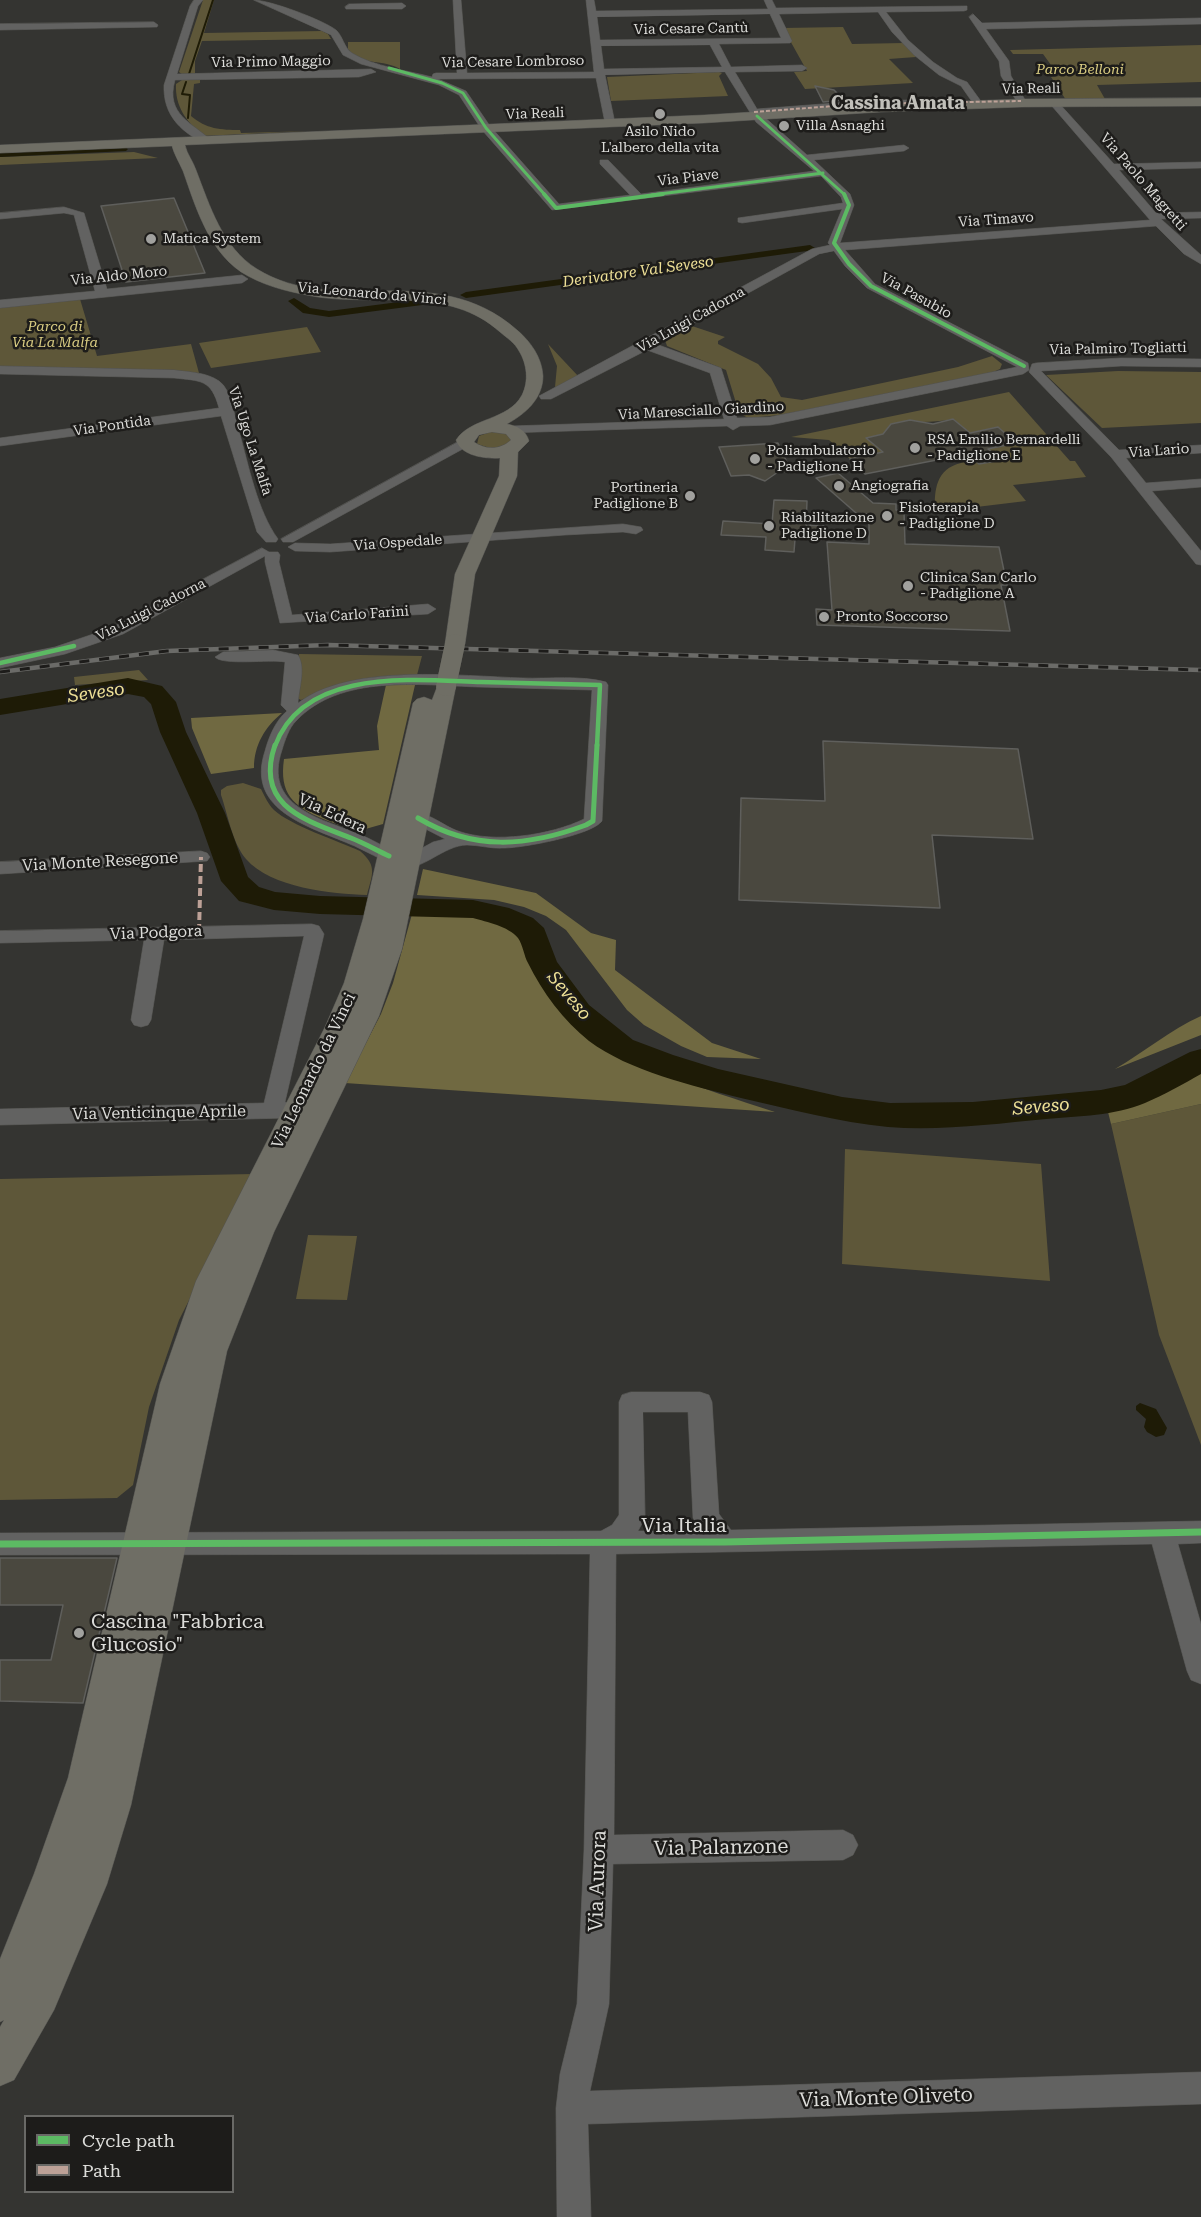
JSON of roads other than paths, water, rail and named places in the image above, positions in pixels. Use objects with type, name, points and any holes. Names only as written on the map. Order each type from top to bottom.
[{"type":"main road","name":"Via Reali","points":[[106,145],[152,143],[181,135],[207,141],[610,123],[977,103],[1201,102]]},
{"type":"main road","points":[[0,149],[106,145],[147,148],[181,135]]},
{"type":"main road","name":"Via Leonardo da Vinci","points":[[181,135],[197,156],[222,223],[232,238],[264,269],[283,278],[308,284],[427,290],[477,300],[502,311],[523,327],[543,352],[549,383]]},
{"type":"main road","name":"Via Leonardo da Vinci","points":[[181,135],[213,233],[244,267],[258,276],[289,287],[318,292],[438,298],[468,305],[501,321],[529,353],[535,371],[535,381],[528,400],[486,428],[468,434],[465,442]]},
{"type":"main road","points":[[465,442],[474,450],[488,453],[514,440],[521,418],[540,405],[549,383]]},
{"type":"main road","points":[[486,428],[514,440]]},
{"type":"main road","name":"Via Leonardo da Vinci","points":[[471,537],[508,476],[514,440]]},
{"type":"main road","name":"Via Leonardo da Vinci","points":[[396,852],[418,818],[444,684],[446,643],[465,574],[471,537],[495,469],[493,459],[488,453]]},
{"type":"main road","name":"Via Leonardo da Vinci","points":[[153,1544],[163,1428],[175,1384],[211,1281],[295,1112],[366,1016],[390,949],[386,920],[396,852],[444,684]]},
{"type":"main road","points":[[3,1990],[53,1874],[86,1778],[153,1544]]},
{"type":"main road","points":[[0,2066],[40,1996],[88,1884],[112,1805],[153,1544]]},
{"type":"street","points":[[258,0],[310,20],[334,33],[346,53],[364,62],[386,70],[427,79],[463,93],[486,128]]},
{"type":"street","points":[[457,0],[462,75]]},
{"type":"street","points":[[590,0],[603,98],[610,123]]},
{"type":"street","points":[[768,0],[773,11]]},
{"type":"street","points":[[181,135],[168,98],[172,77],[195,2]]},
{"type":"street","points":[[592,14],[880,9],[960,4],[1004,61],[1006,76],[1022,102]]},
{"type":"street","points":[[348,7],[402,6]]},
{"type":"street","points":[[880,9],[893,28],[951,80],[964,84],[977,103]]},
{"type":"street","name":"Via Cesare Cantù","points":[[596,43],[787,41],[773,11]]},
{"type":"street","points":[[979,26],[1201,21]]},
{"type":"street","points":[[0,27],[154,26]]},
{"type":"street","points":[[334,33],[344,30]]},
{"type":"street","points":[[989,41],[1004,40]]},
{"type":"street","points":[[712,42],[755,114],[843,191],[849,206],[834,241],[838,247]]},
{"type":"street","name":"Via Primo Maggio","points":[[172,77],[359,74],[371,72],[373,68],[386,70]]},
{"type":"street","name":"Via Cesare Lombroso","points":[[427,79],[490,72],[600,73],[802,68]]},
{"type":"street","name":"Via Paolo Magretti","points":[[1054,103],[1179,246],[1201,261]]},
{"type":"street","points":[[1068,117],[1066,109],[1079,103]]},
{"type":"street","name":"Via Piave","points":[[486,128],[556,208],[823,173]]},
{"type":"street","points":[[804,158],[904,148]]},
{"type":"street","points":[[604,162],[638,197]]},
{"type":"street","points":[[1111,167],[1201,165]]},
{"type":"street","points":[[742,220],[849,206]]},
{"type":"street","points":[[0,216],[64,210],[79,213],[102,293]]},
{"type":"street","name":"Via Timavo","points":[[838,247],[1151,224],[1154,219],[1201,215]]},
{"type":"street","name":"Via Luigi Cadorna","points":[[549,383],[646,345],[816,251],[838,247]]},
{"type":"street","name":"Via Pasubio","points":[[838,247],[849,264],[871,286],[1028,370],[1116,454],[1201,561]]},
{"type":"street","name":"Via Aldo Moro","points":[[0,304],[242,279]]},
{"type":"street","points":[[646,345],[716,371],[733,425]]},
{"type":"street","name":"Via Palmiro Togliatti","points":[[1028,370],[1201,364]]},
{"type":"street","name":"Via Ugo La Malfa","points":[[0,370],[198,377],[208,380],[219,388],[264,532],[285,620]]},
{"type":"street","name":"Via Maresciallo Giardino","points":[[514,440],[563,432],[795,420],[1028,370]]},
{"type":"street","name":"Via Pontida","points":[[0,442],[225,411]]},
{"type":"street","name":"Via Maresciallo Giardino","points":[[540,414],[547,423],[567,429]]},
{"type":"street","name":"Via Maresciallo Giardino","points":[[514,440],[567,429],[733,425]]},
{"type":"street","points":[[291,543],[465,442]]},
{"type":"street","name":"Via Lario","points":[[1116,454],[1201,449]]},
{"type":"street","points":[[1144,487],[1201,483]]},
{"type":"street","name":"Via Ospedale","points":[[291,543],[330,548],[501,535],[623,528],[636,530]]},
{"type":"street","name":"Via Ospedale","points":[[501,535],[512,538],[592,533],[605,539]]},
{"type":"street","name":"Via Luigi Cadorna","points":[[0,663],[74,646],[117,631],[268,549],[285,554],[291,543]]},
{"type":"street","name":"Via Carlo Farini","points":[[285,620],[428,609]]},
{"type":"street","points":[[223,657],[273,655],[292,658],[294,665],[289,705],[298,711]]},
{"type":"street","name":"Via Edera","points":[[396,852],[362,842],[294,814],[284,806],[273,791],[270,772],[271,757],[288,719],[328,695],[368,683],[393,680],[444,684]]},
{"type":"street","points":[[396,852],[464,840],[525,843],[593,821],[600,685],[444,684]]},
{"type":"street","points":[[418,818],[432,828],[464,840]]},
{"type":"street","name":"Via Monte Resegone","points":[[0,868],[201,857]]},
{"type":"street","name":"Via Leonardo da Vinci","points":[[295,1112],[314,934],[312,930]]},
{"type":"street","name":"Via Podgora","points":[[0,937],[312,930]]},
{"type":"street","points":[[141,1020],[155,934]]},
{"type":"street","name":"Via Venticinque Aprile","points":[[0,1117],[295,1112]]},
{"type":"street","points":[[603,1543],[621,1533],[632,1518],[631,1402],[700,1402],[706,1518],[724,1542]]},
{"type":"street","name":"Via Italia","points":[[0,1544],[724,1542],[1201,1532]]},
{"type":"street","points":[[1162,1534],[1201,1671]]},
{"type":"street","name":"Via Aurora","points":[[574,2217],[572,2108],[576,2074],[593,2004],[599,1851],[603,1543]]},
{"type":"street","name":"Via Palanzone","points":[[599,1851],[843,1845]]},
{"type":"street","name":"Via Monte Oliveto","points":[[572,2108],[1201,2088]]},
{"type":"waterway","points":[[189,74],[213,0]]},
{"type":"waterway","points":[[186,82],[182,94],[190,95],[188,118]]},
{"type":"waterway","name":"Derivatore Val Seveso","points":[[0,154],[123,149]]},
{"type":"waterway","name":"Derivatore Val Seveso","points":[[466,295],[810,248]]},
{"type":"waterway","name":"Derivatore Val Seveso","points":[[294,301],[307,311],[329,314],[430,301]]},
{"type":"waterway","name":"Seveso","points":[[0,707],[128,686],[153,691],[163,702],[173,732],[211,813],[235,881],[249,894],[274,901],[320,905],[473,909],[499,915],[522,925],[533,935],[542,962],[554,982],[578,1013],[599,1032],[622,1048],[715,1080],[842,1109],[890,1115],[973,1114],[1101,1102],[1133,1095],[1201,1060]]},
{"type":"railway","points":[[0,672],[167,651],[328,645],[1201,670]]},
{"type":"place","name":"Asilo Nido L'albero della vita","points":[[660,114]]},
{"type":"place","name":"Villa Asnaghi","points":[[784,126]]},
{"type":"place","name":"Matica System","points":[[151,239]]},
{"type":"place","name":"RSA Emilio Bernardelli - Padiglione E","points":[[915,448]]},
{"type":"place","name":"Poliambulatorio - Padiglione H","points":[[755,459]]},
{"type":"place","name":"Angiografia","points":[[839,486]]},
{"type":"place","name":"Portineria Padiglione B","points":[[690,496]]},
{"type":"place","name":"Fisioterapia - Padiglione D","points":[[887,516]]},
{"type":"place","name":"Riabilitazione Padiglione D","points":[[769,526]]},
{"type":"place","name":"Clinica San Carlo - Padiglione A","points":[[908,586]]},
{"type":"place","name":"Pronto Soccorso","points":[[824,617]]},
{"type":"place","name":"Cascina \"Fabbrica Glucosio\"","points":[[79,1633]]},
{"type":"district","name":"Cassina Amata","points":[[898,104]]},
{"type":"park label","name":"Parco Belloni","points":[[1080,70]]},
{"type":"park label","name":"Parco di Via La Malfa","points":[[55,336]]}]
